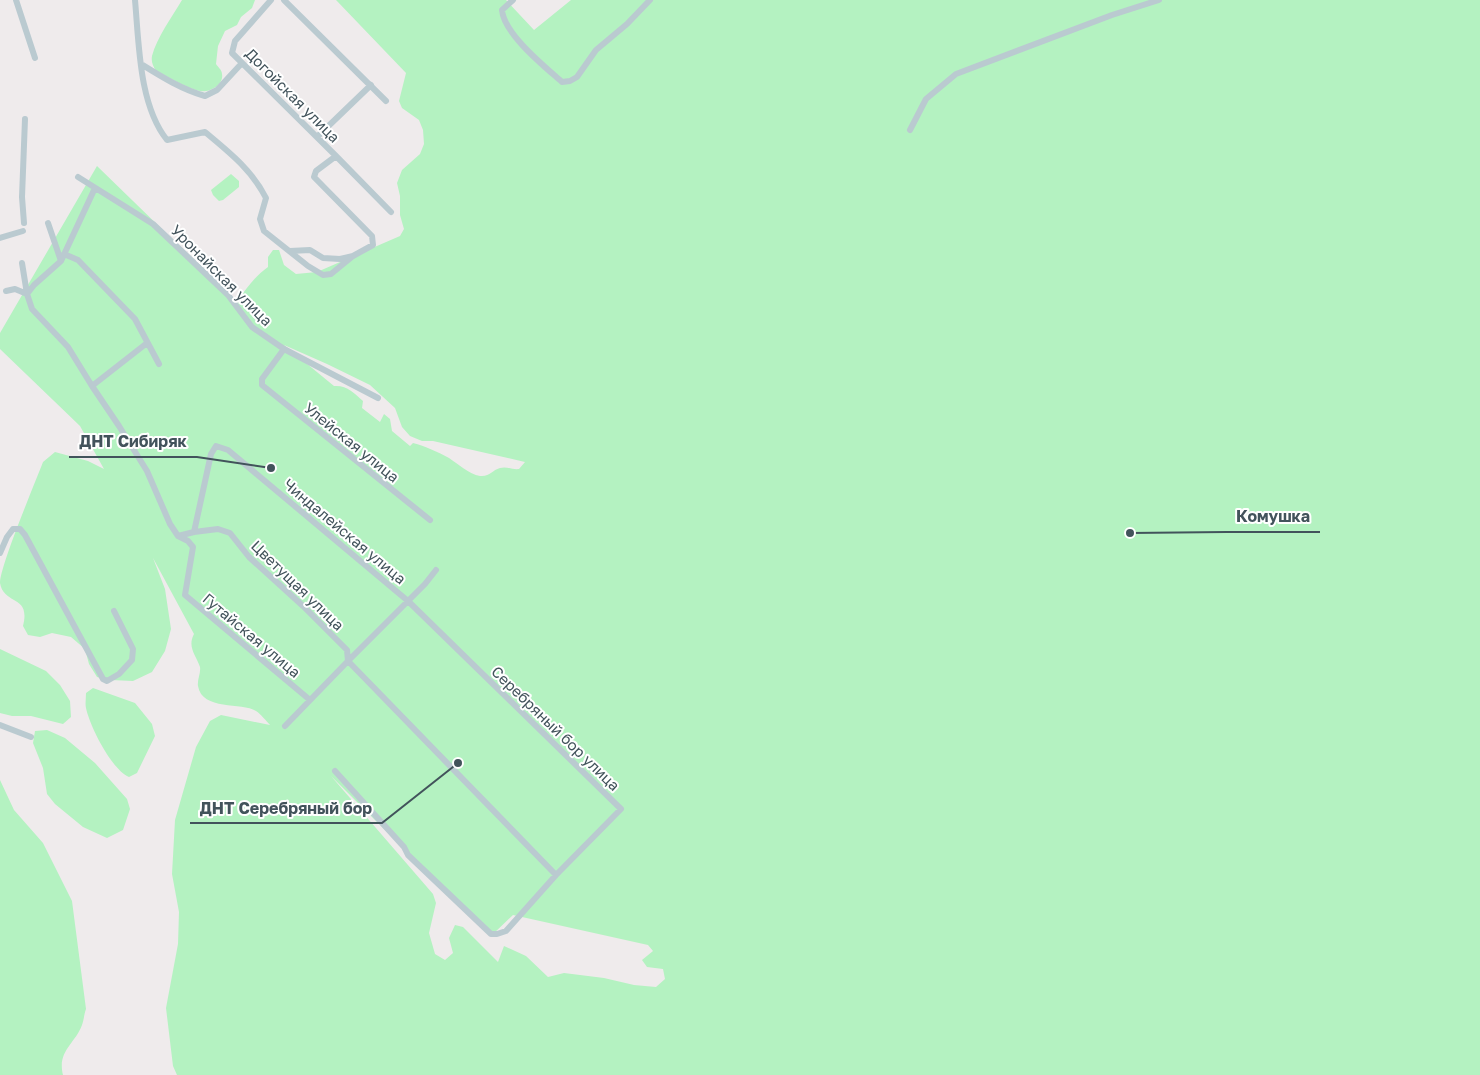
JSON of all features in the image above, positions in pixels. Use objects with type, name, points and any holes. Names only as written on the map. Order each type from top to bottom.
[{"type":"street","points":[[16,0],[35,58]]},
{"type":"street","points":[[135,0],[141,64],[148,102],[158,129],[167,140],[206,132],[242,164],[258,182],[266,198],[260,219],[264,231],[308,266],[323,275],[331,274],[354,256]]},
{"type":"street","name":"Догойская улица","points":[[271,0],[235,42],[232,53],[391,212]]},
{"type":"street","points":[[284,0],[386,101]]},
{"type":"street","points":[[514,0],[502,10],[514,36],[562,82],[570,82],[577,77],[596,50],[627,24],[650,0]]},
{"type":"street","points":[[910,130],[926,99],[956,74],[1102,18],[1158,0]]},
{"type":"street","points":[[141,64],[181,88],[205,96],[217,90],[242,63]]},
{"type":"street","points":[[318,137],[371,85]]},
{"type":"street","points":[[24,223],[22,198],[25,119]]},
{"type":"street","name":"Догойская улица","points":[[336,156],[316,171],[314,177],[372,236],[373,245],[354,256]]},
{"type":"street","name":"Уронайская улица","points":[[78,177],[153,224],[228,295],[252,327],[284,349],[378,398]]},
{"type":"street","points":[[27,294],[60,261],[95,188]]},
{"type":"street","points":[[48,223],[60,261]]},
{"type":"street","points":[[0,238],[23,231]]},
{"type":"street","points":[[290,251],[310,250],[323,258],[340,259],[354,256]]},
{"type":"street","points":[[64,254],[78,260],[135,319],[159,364]]},
{"type":"street","points":[[22,263],[27,294]]},
{"type":"street","points":[[6,291],[15,289],[27,294]]},
{"type":"street","name":"Гутайская улица","points":[[27,294],[32,309],[68,348],[147,471],[170,524],[178,536],[188,541],[193,547],[185,594],[310,700]]},
{"type":"street","points":[[92,386],[147,343]]},
{"type":"street","name":"Улейская улица","points":[[284,349],[261,382],[262,385],[430,520]]},
{"type":"street","name":"Чиндалейская улица","points":[[194,532],[211,454],[216,446],[228,450],[408,601]]},
{"type":"street","points":[[0,553],[13,529],[20,529],[103,678],[107,681],[119,674],[132,660],[133,649],[114,611]]},
{"type":"street","name":"Цветущая улица","points":[[178,536],[218,529],[230,533],[249,557],[303,606],[347,650],[348,661]]},
{"type":"street","points":[[285,726],[425,584],[436,570]]},
{"type":"street","name":"Серебряный бор улица","points":[[335,771],[404,847],[408,855],[492,934],[506,931],[556,875],[621,808],[408,601]]},
{"type":"street","points":[[348,661],[556,875]]},
{"type":"street","points":[[0,725],[31,737]]},
{"type":"green space","points":[[182,0],[255,0],[252,8],[241,17],[237,25],[225,31],[218,46],[216,64],[222,74],[221,82],[208,91],[195,90],[184,85],[156,71],[153,64],[152,56],[157,42]]},
{"type":"green space","points":[[336,0],[506,0],[534,30],[571,0],[1480,0],[1480,1075],[177,1075],[173,1066],[166,1008],[178,944],[179,912],[172,874],[175,820],[196,747],[210,721],[221,715],[270,725],[262,716],[250,708],[214,703],[201,694],[198,686],[200,667],[191,643],[194,634],[153,558],[165,589],[171,629],[165,651],[152,672],[133,681],[97,677],[89,664],[85,649],[71,637],[52,633],[40,637],[28,635],[23,626],[23,609],[20,604],[6,595],[0,583],[11,543],[43,462],[55,452],[88,461],[104,469],[80,426],[0,349],[0,333],[97,166],[239,304],[238,300],[248,287],[268,267],[268,257],[273,250],[279,250],[284,265],[296,274],[317,272],[400,236],[404,229],[400,215],[400,196],[397,183],[402,170],[420,154],[424,144],[423,130],[419,120],[402,108],[399,101],[406,73]],"holes":[[[284,345],[370,385],[395,408],[402,427],[410,436],[422,441],[433,441],[525,462],[519,469],[497,469],[480,476],[431,449],[413,443],[410,446],[392,431],[390,419],[384,414],[380,422],[362,408],[363,401],[353,392],[347,388],[334,386]],[[331,776],[491,936],[513,915],[648,945],[653,951],[642,960],[647,967],[663,969],[665,979],[656,987],[564,973],[548,977],[526,956],[504,946],[498,962],[463,927],[455,925],[449,938],[453,953],[445,960],[435,954],[429,933],[436,903],[433,894]]]},
{"type":"green space","points":[[231,174],[239,181],[239,187],[219,201],[211,190]]},
{"type":"green space","points":[[0,649],[46,671],[60,685],[70,701],[71,717],[63,724],[31,716],[12,716],[0,713]]},
{"type":"green space","points":[[93,688],[135,703],[152,724],[155,736],[137,773],[129,777],[122,773],[109,757],[92,726],[86,708],[86,693]]},
{"type":"green space","points":[[47,730],[65,738],[95,763],[127,799],[130,809],[123,830],[107,838],[83,827],[55,804],[47,794],[43,768],[33,743],[35,731]]},
{"type":"green space","points":[[0,780],[14,810],[43,843],[72,901],[86,1009],[79,1032],[62,1060],[63,1075],[0,1075]]},
{"type":"place","name":"ДНТ Сибиряк","points":[[271,468]]},
{"type":"place","name":"Комушка","points":[[1130,533]]},
{"type":"place","name":"ДНТ Серебряный бор","points":[[458,763]]}]
